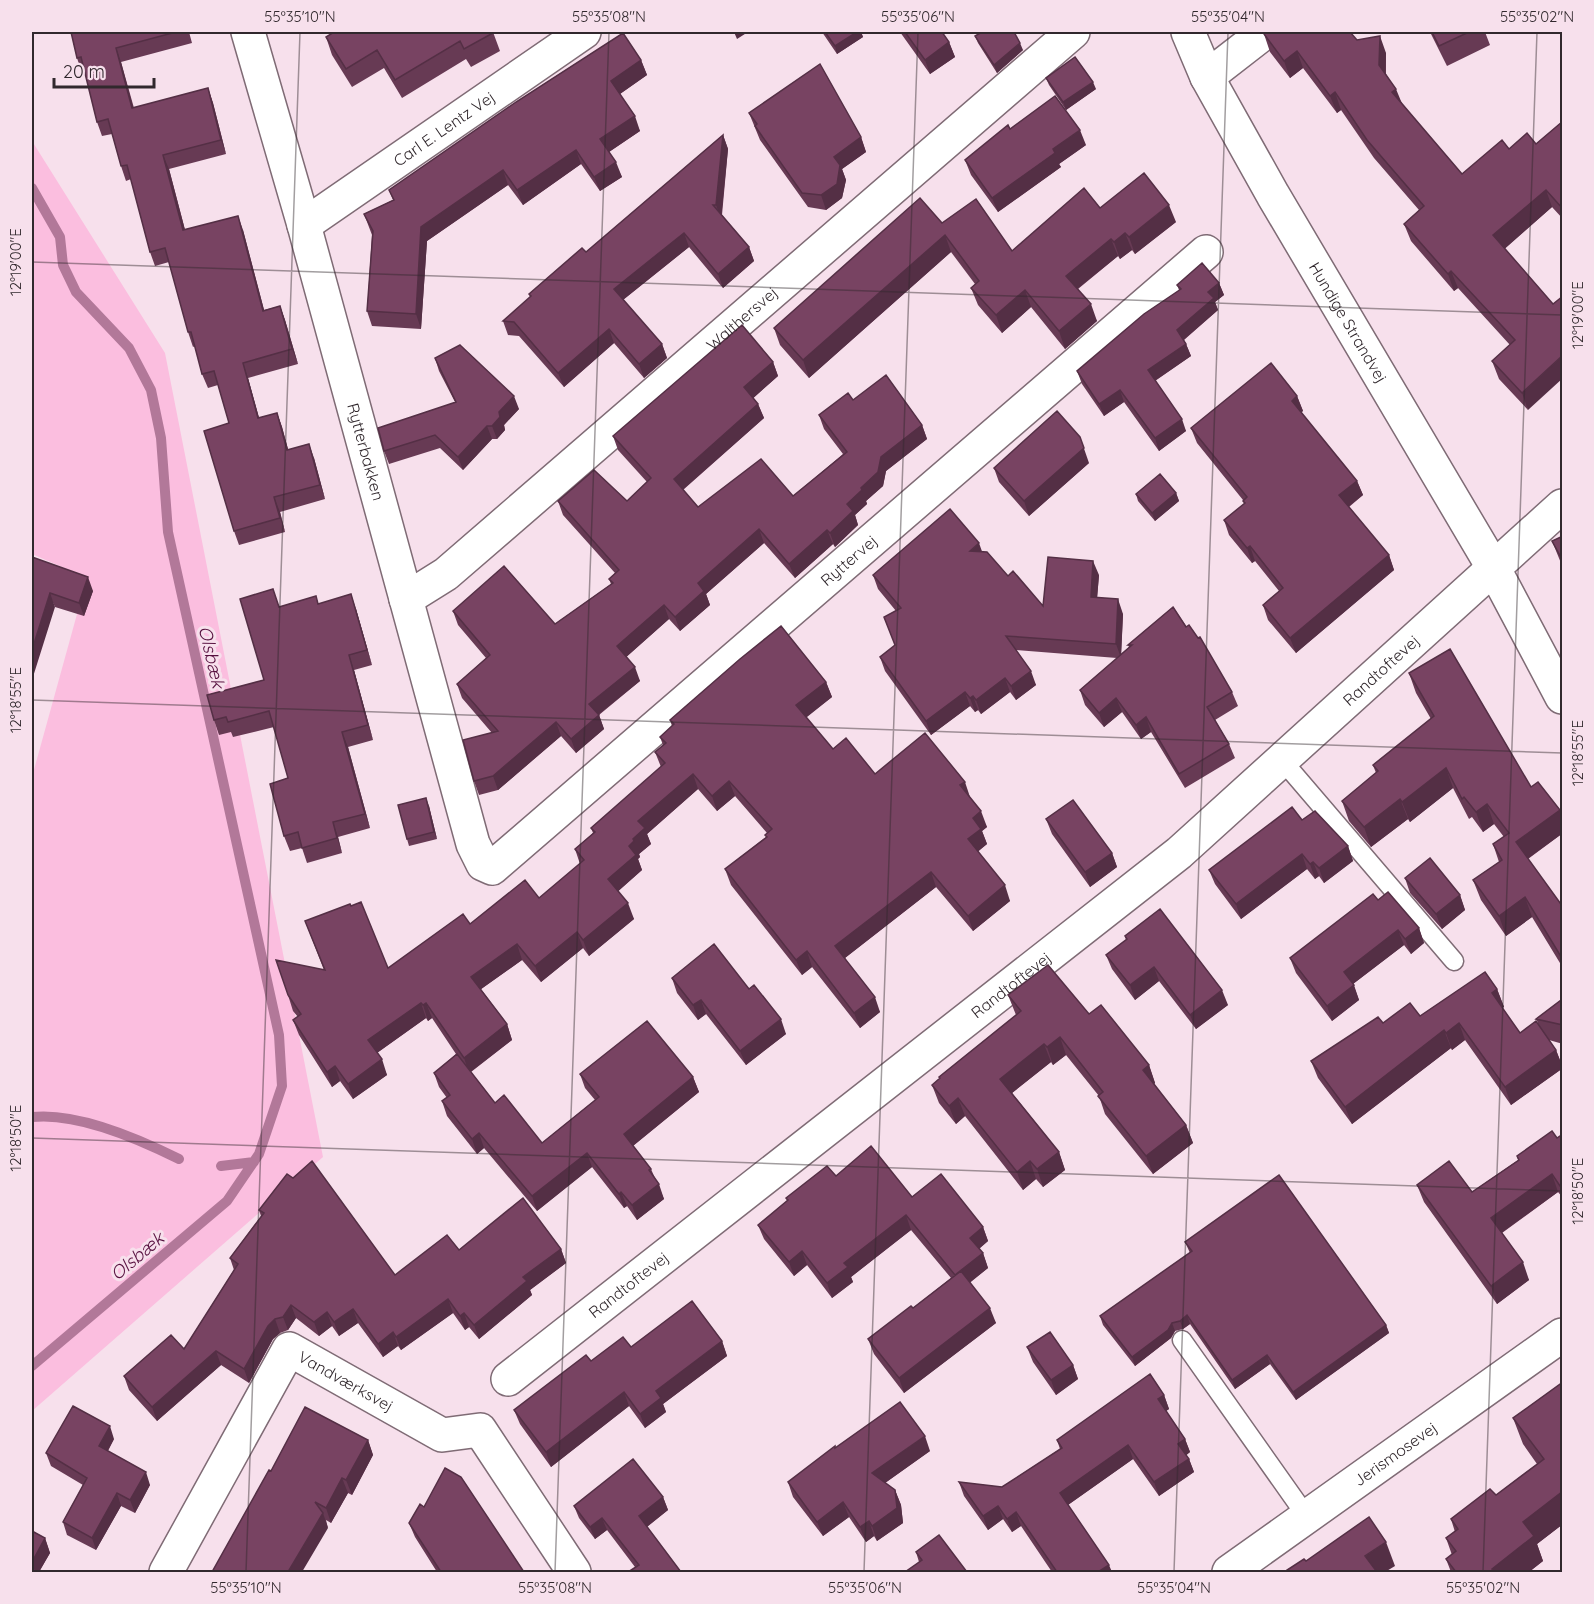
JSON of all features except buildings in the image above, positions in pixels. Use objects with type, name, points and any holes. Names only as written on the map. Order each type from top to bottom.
[{"type":"street","name":"Rytterbakken","points":[[248,32],[304,225],[473,844],[483,864],[492,868]]},
{"type":"street","name":"Carl E. Lentz Vej","points":[[304,225],[584,32]]},
{"type":"street","name":"Walthersvej","points":[[406,600],[446,574],[1073,32]]},
{"type":"street","name":"Hundige Strandvej","points":[[1174,32],[1207,77]]},
{"type":"street","name":"Hundige Strandvej","points":[[1188,32],[1207,77],[1273,195],[1493,567],[1563,697]]},
{"type":"street","points":[[1207,77],[1265,32]]},
{"type":"street","name":"Ryttervej","points":[[492,868],[1206,252]]},
{"type":"street","name":"Randtoftevej","points":[[508,1379],[1179,853],[1563,506]]},
{"type":"street","name":"Hundige Strandvej","points":[[1493,567],[1563,668]]},
{"type":"street","name":"Jerismosevej","points":[[1229,1572],[1563,1335]]},
{"type":"street","name":"Vandværksvej","points":[[166,1572],[289,1349],[442,1435],[480,1430],[574,1572]]},
{"type":"lane","points":[[1281,759],[1454,961]]},
{"type":"lane","points":[[1182,1340],[1307,1517]]},
{"type":"shaded area","points":[[32,141],[165,353],[323,1157],[32,1411],[32,777],[87,578],[32,554]]},
{"type":"waterway","name":"Olsbæk","points":[[32,188],[60,237],[63,265],[76,292],[129,348],[151,390],[161,438],[168,532],[279,1035],[282,1086],[259,1154],[227,1201],[32,1366]]},
{"type":"waterway","name":"Olsbæk","points":[[32,1117],[50,1117],[88,1123],[145,1143],[179,1159]]},
{"type":"waterway","name":"Olsbæk","points":[[221,1166],[254,1162]]}]
